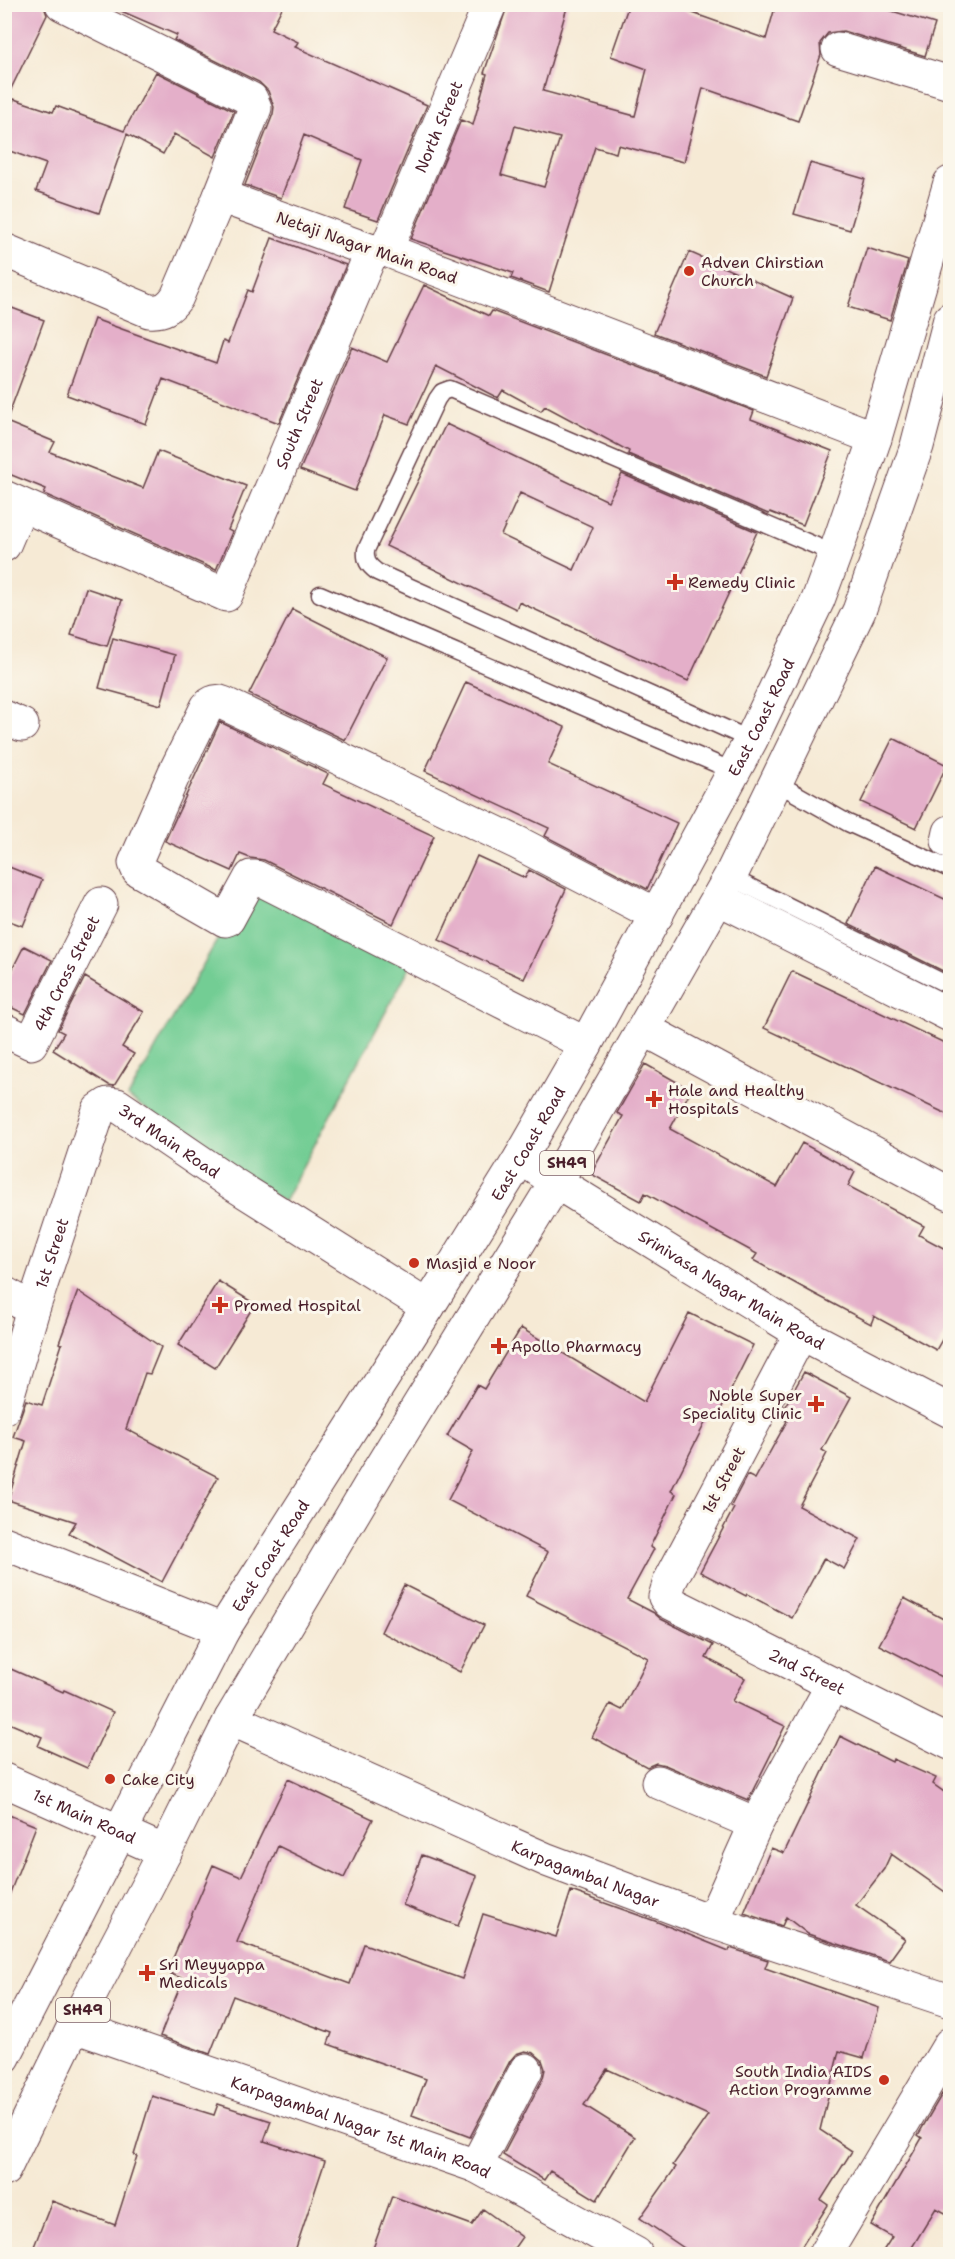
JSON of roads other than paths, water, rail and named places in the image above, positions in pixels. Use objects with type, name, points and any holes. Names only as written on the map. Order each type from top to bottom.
[{"type":"street","points":[[4,250],[149,310],[160,312],[170,307],[177,297],[255,108],[251,99],[62,4]]},
{"type":"street","name":"North Street","points":[[379,251],[490,4]]},
{"type":"street","points":[[838,49],[951,83]]},
{"type":"street","name":"East Coast Road","points":[[4,2057],[223,1630],[428,1307],[520,1157],[586,1044],[751,740],[818,600],[835,554],[875,438],[951,183]]},
{"type":"street","name":"Netaji Nagar Main Road","points":[[220,196],[379,251],[875,438]]},
{"type":"street","name":"South Street","points":[[13,501],[226,595],[379,251]]},
{"type":"street","name":"SH49","points":[[4,2170],[74,2026],[231,1719],[373,1479],[556,1182],[724,888],[859,611],[916,446],[951,319]]},
{"type":"street","points":[[4,545],[13,501]]},
{"type":"street","points":[[586,1044],[256,877],[251,877],[228,919],[225,920],[138,870],[135,863],[174,774],[207,707],[218,701],[223,703],[518,843],[657,915]]},
{"type":"street","points":[[724,888],[951,1015]]},
{"type":"street","name":"4th Cross Street","points":[[18,1036],[101,904]]},
{"type":"street","points":[[644,1029],[951,1194]]},
{"type":"street","name":"3rd Main Road","points":[[108,1104],[117,1105],[230,1182],[428,1307]]},
{"type":"street","name":"1st Street","points":[[4,1408],[33,1309],[99,1110],[108,1104]]},
{"type":"street","name":"Srinivasa Nagar Main Road","points":[[520,1157],[556,1182],[801,1333],[951,1412]]},
{"type":"street","points":[[4,1293],[33,1309]]},
{"type":"street","name":"1st Street","points":[[665,1597],[670,1581],[801,1333]]},
{"type":"street","points":[[4,1543],[223,1630]]},
{"type":"street","name":"2nd Street","points":[[665,1597],[669,1602],[951,1743]]},
{"type":"street","points":[[712,1922],[756,1824],[833,1684]]},
{"type":"street","name":"Karpagambal Nagar","points":[[231,1719],[547,1860],[712,1922],[951,2001]]},
{"type":"street","name":"1st Main Road","points":[[4,1780],[165,1852]]},
{"type":"street","points":[[658,1782],[756,1824]]},
{"type":"street","name":"Karpagambal Nagar 1st Main Road","points":[[74,2026],[476,2166],[636,2254]]},
{"type":"street","points":[[825,2254],[951,2044]]},
{"type":"street","points":[[476,2166],[526,2070]]},
{"type":"lane","points":[[751,740],[377,572],[365,558],[366,550],[437,399],[442,392],[450,389],[835,554]]},
{"type":"lane","points":[[320,594],[733,771]]},
{"type":"lane","points":[[777,783],[848,823],[950,847]]},
{"type":"lane","points":[[724,888],[951,986]]},
{"type":"place","name":"Adven Chirstian Church","points":[[689,271]]},
{"type":"place","name":"Remedy Clinic","points":[[675,582]]},
{"type":"place","name":"Hale and Healthy Hospitals","points":[[654,1099]]},
{"type":"place","name":"Masjid e Noor","points":[[414,1263]]},
{"type":"place","name":"Promed Hospital","points":[[220,1305]]},
{"type":"place","name":"Apollo Pharmacy","points":[[499,1346]]},
{"type":"place","name":"Noble Super Speciality Clinic","points":[[816,1404]]},
{"type":"place","name":"Cake City","points":[[110,1779]]},
{"type":"place","name":"Sri Meyyappa Medicals","points":[[147,1973]]},
{"type":"place","name":"South India AIDS Action Programme","points":[[884,2080]]}]
